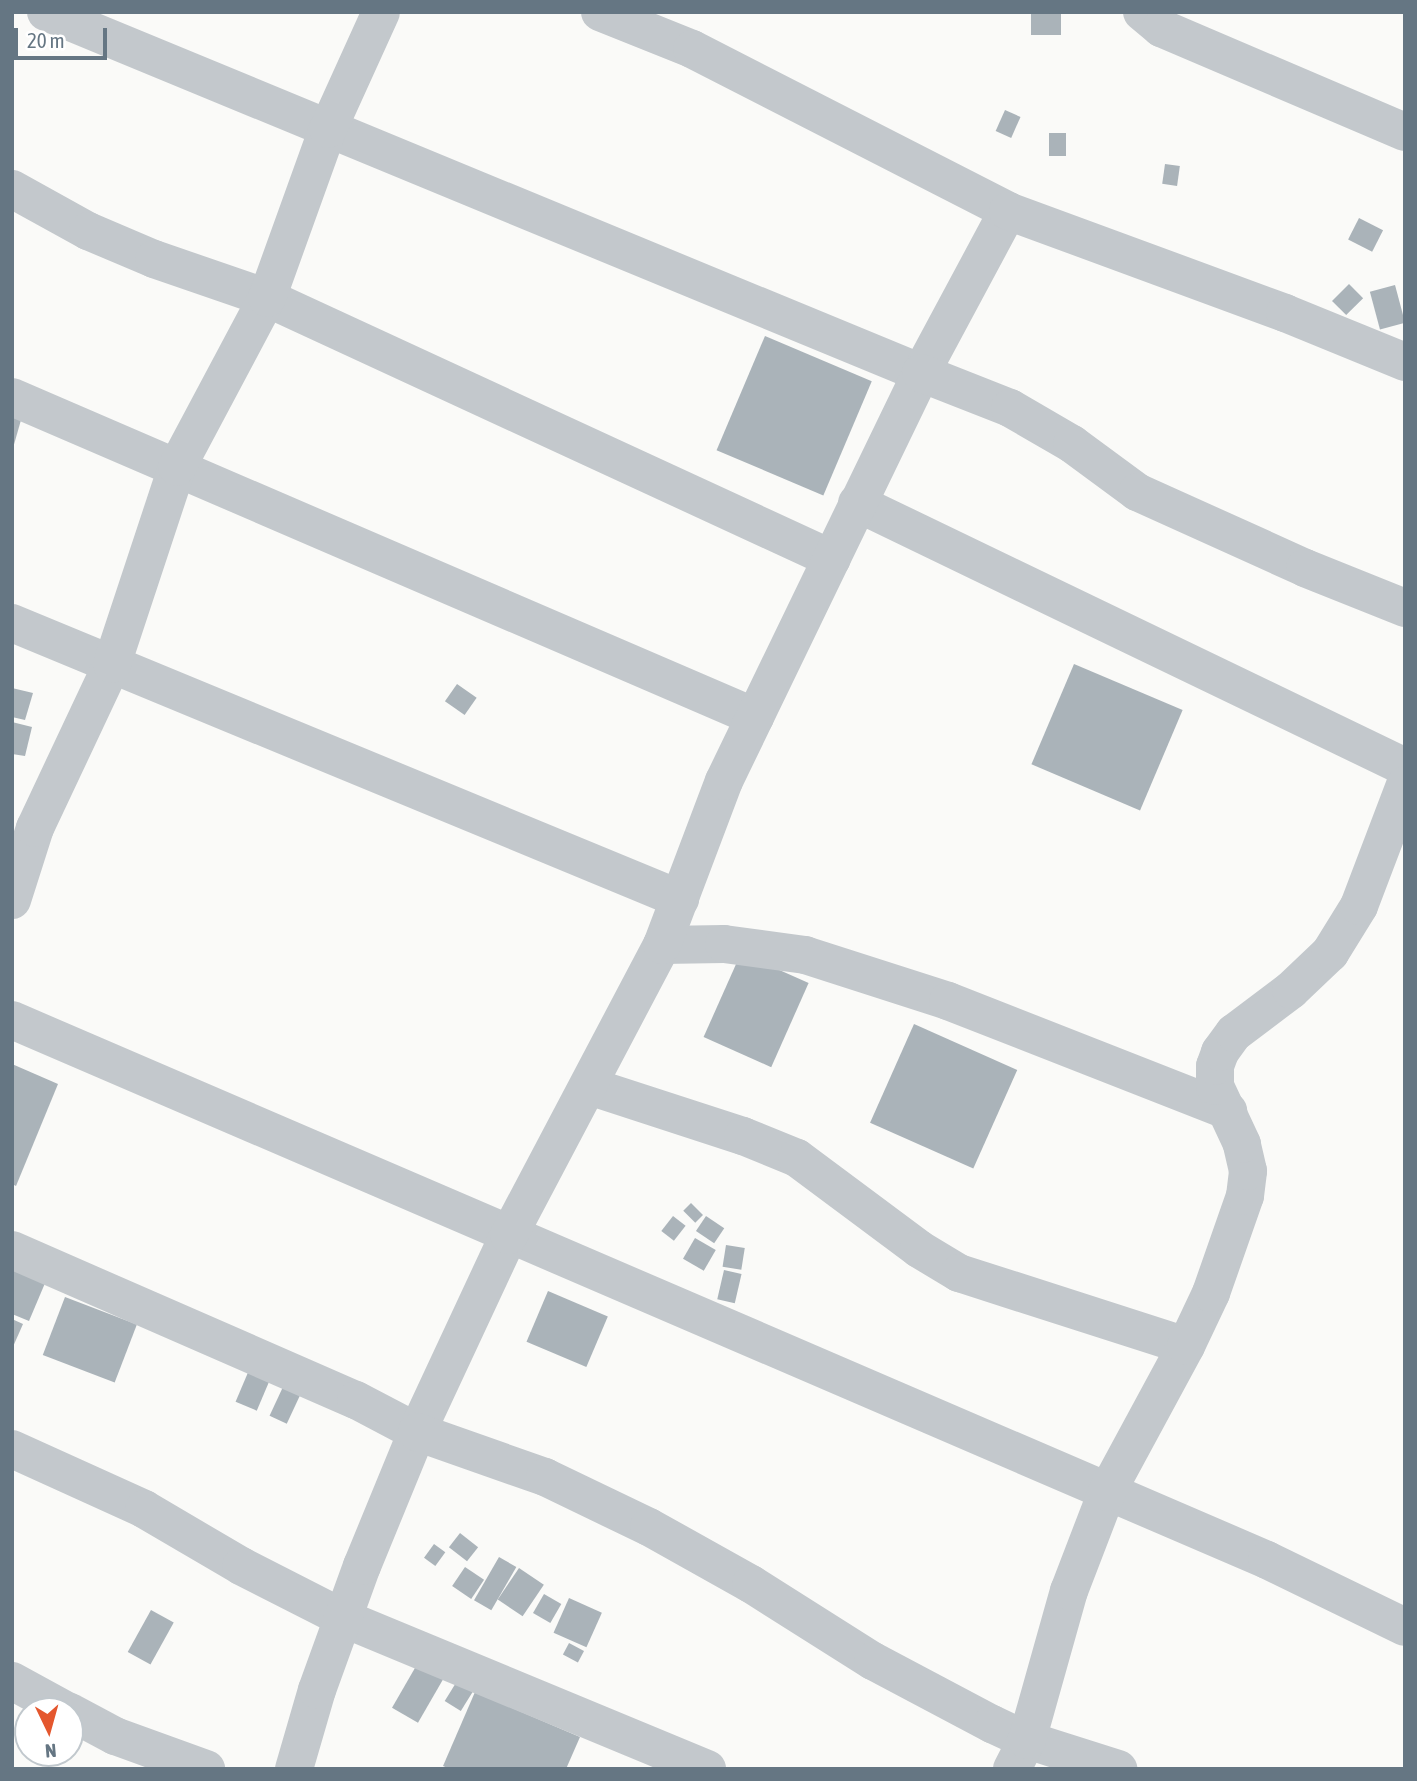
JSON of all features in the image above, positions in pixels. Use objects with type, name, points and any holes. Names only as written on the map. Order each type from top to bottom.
[{"type":"street","points":[[46,12],[1010,408],[1072,444],[1138,492],[1305,568],[1405,608]]},
{"type":"street","points":[[12,900],[24,822],[112,664],[177,467],[267,298],[328,129],[381,12]]},
{"type":"street","points":[[600,12],[692,49],[1008,211],[1285,313],[1405,362]]},
{"type":"street","points":[[1142,12],[1161,28],[1405,132]]},
{"type":"street","points":[[12,189],[88,231],[154,259],[267,298],[832,559]]},
{"type":"street","points":[[294,1769],[317,1690],[362,1566],[417,1432],[509,1236],[662,945],[724,781],[857,503],[921,373],[1008,211]]},
{"type":"street","points":[[12,397],[755,717]]},
{"type":"street","points":[[857,503],[1405,766]]},
{"type":"street","points":[[12,622],[680,899]]},
{"type":"street","points":[[1019,1754],[1069,1591],[1107,1492],[1186,1346],[1211,1293],[1245,1196],[1248,1171],[1242,1144],[1215,1086],[1215,1066],[1220,1052],[1234,1033],[1291,990],[1330,953],[1359,906],[1405,785]]},
{"type":"street","points":[[662,945],[723,944],[805,955],[948,1001],[1228,1111]]},
{"type":"street","points":[[12,1020],[1267,1560],[1405,1627]]},
{"type":"street","points":[[589,1086],[743,1136],[797,1158],[919,1249],[959,1273],[1186,1346]]},
{"type":"street","points":[[12,1250],[356,1399],[417,1432],[545,1477],[649,1527],[751,1584],[1019,1754],[1118,1769]]},
{"type":"street","points":[[12,1449],[144,1509],[241,1566],[345,1619],[707,1769]]},
{"type":"street","points":[[12,1682],[40,1697]]},
{"type":"street","points":[[84,1720],[115,1736],[206,1769]]},
{"type":"building","points":[[1031,12],[1061,12],[1061,35],[1031,35]]},
{"type":"building","points":[[1005,110],[1021,117],[1011,138],[996,131]]},
{"type":"building","points":[[1049,133],[1066,133],[1066,156],[1049,156]]},
{"type":"building","points":[[1165,164],[1180,166],[1177,186],[1162,184]]},
{"type":"building","points":[[1359,218],[1383,230],[1372,252],[1348,239]]},
{"type":"building","points":[[1349,284],[1363,298],[1346,315],[1332,301]]},
{"type":"building","points":[[1395,285],[1405,323],[1380,329],[1370,292]]},
{"type":"building","points":[[765,336],[872,381],[823,495],[717,450]]},
{"type":"building","points":[[12,417],[21,420],[13,448],[12,448]]},
{"type":"building","points":[[1074,664],[1183,710],[1140,810],[1031,764]]},
{"type":"building","points":[[457,684],[477,698],[465,715],[445,701]]},
{"type":"building","points":[[12,688],[33,693],[25,720],[12,717]]},
{"type":"building","points":[[12,722],[32,727],[25,756],[12,754]]},
{"type":"building","points":[[741,953],[809,983],[771,1067],[704,1037]]},
{"type":"building","points":[[914,1024],[1017,1070],[973,1169],[870,1123]]},
{"type":"building","points":[[12,1064],[58,1084],[16,1186],[12,1184]]},
{"type":"building","points":[[691,1203],[703,1215],[695,1223],[683,1211]]},
{"type":"building","points":[[673,1216],[686,1226],[674,1241],[661,1231]]},
{"type":"building","points":[[706,1216],[724,1228],[714,1243],[696,1231]]},
{"type":"building","points":[[695,1238],[716,1250],[704,1271],[683,1259]]},
{"type":"building","points":[[726,1245],[745,1248],[741,1270],[723,1267]]},
{"type":"building","points":[[12,1253],[51,1269],[29,1321],[12,1314]]},
{"type":"building","points":[[724,1270],[742,1274],[735,1303],[717,1299]]},
{"type":"building","points":[[548,1291],[608,1316],[586,1367],[527,1342]]},
{"type":"building","points":[[65,1297],[137,1325],[115,1382],[43,1355]]},
{"type":"building","points":[[12,1319],[23,1324],[12,1349]]},
{"type":"building","points":[[252,1363],[273,1372],[257,1411],[236,1402]]},
{"type":"building","points":[[289,1374],[306,1382],[287,1424],[270,1416]]},
{"type":"building","points":[[460,1533],[478,1547],[467,1561],[449,1547]]},
{"type":"building","points":[[434,1544],[445,1552],[435,1566],[424,1558]]},
{"type":"building","points":[[499,1557],[516,1567],[491,1610],[474,1600]]},
{"type":"building","points":[[465,1567],[484,1580],[471,1599],[452,1586]]},
{"type":"building","points":[[519,1568],[544,1585],[523,1616],[498,1600]]},
{"type":"building","points":[[544,1594],[561,1604],[550,1623],[533,1613]]},
{"type":"building","points":[[569,1598],[602,1613],[586,1647],[554,1633]]},
{"type":"building","points":[[151,1610],[174,1623],[150,1665],[128,1652]]},
{"type":"building","points":[[569,1643],[584,1651],[578,1662],[563,1654]]},
{"type":"building","points":[[419,1661],[445,1676],[418,1723],[392,1708]]},
{"type":"building","points":[[459,1678],[475,1688],[461,1711],[445,1701]]},
{"type":"building","points":[[475,1692],[580,1737],[566,1769],[450,1769],[443,1766]]}]
